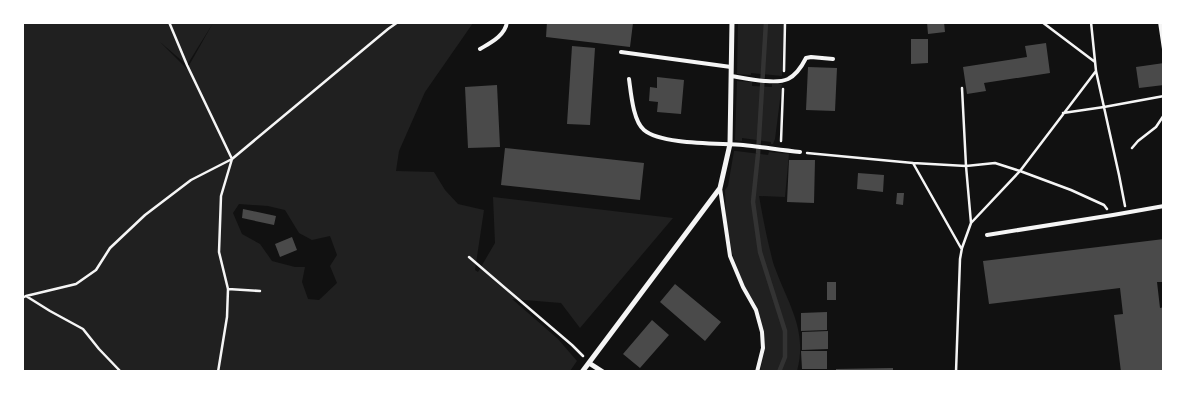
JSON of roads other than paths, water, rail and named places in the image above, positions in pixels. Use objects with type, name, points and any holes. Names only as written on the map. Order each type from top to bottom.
[{"type":"street","points":[[582,372],[720,188],[730,144],[732,22]]},
{"type":"street","points":[[589,362],[603,372]]},
{"type":"lane","points":[[480,49],[496,39],[506,28],[507,22]]},
{"type":"lane","points":[[1160,22],[1164,50]]},
{"type":"lane","points":[[621,52],[731,66]]},
{"type":"lane","points":[[731,76],[772,82],[788,79],[800,69],[806,58],[832,59]]},
{"type":"lane","points":[[629,79],[636,118],[643,130],[655,137],[678,141],[742,145],[800,152]]},
{"type":"lane","points":[[720,188],[730,256],[743,287],[756,310],[762,332],[763,348],[757,372]]},
{"type":"lane","points":[[987,236],[1164,206]]},
{"type":"waterway","points":[[766,22],[758,154],[753,202],[760,252],[785,331],[785,357],[779,372]]}]
